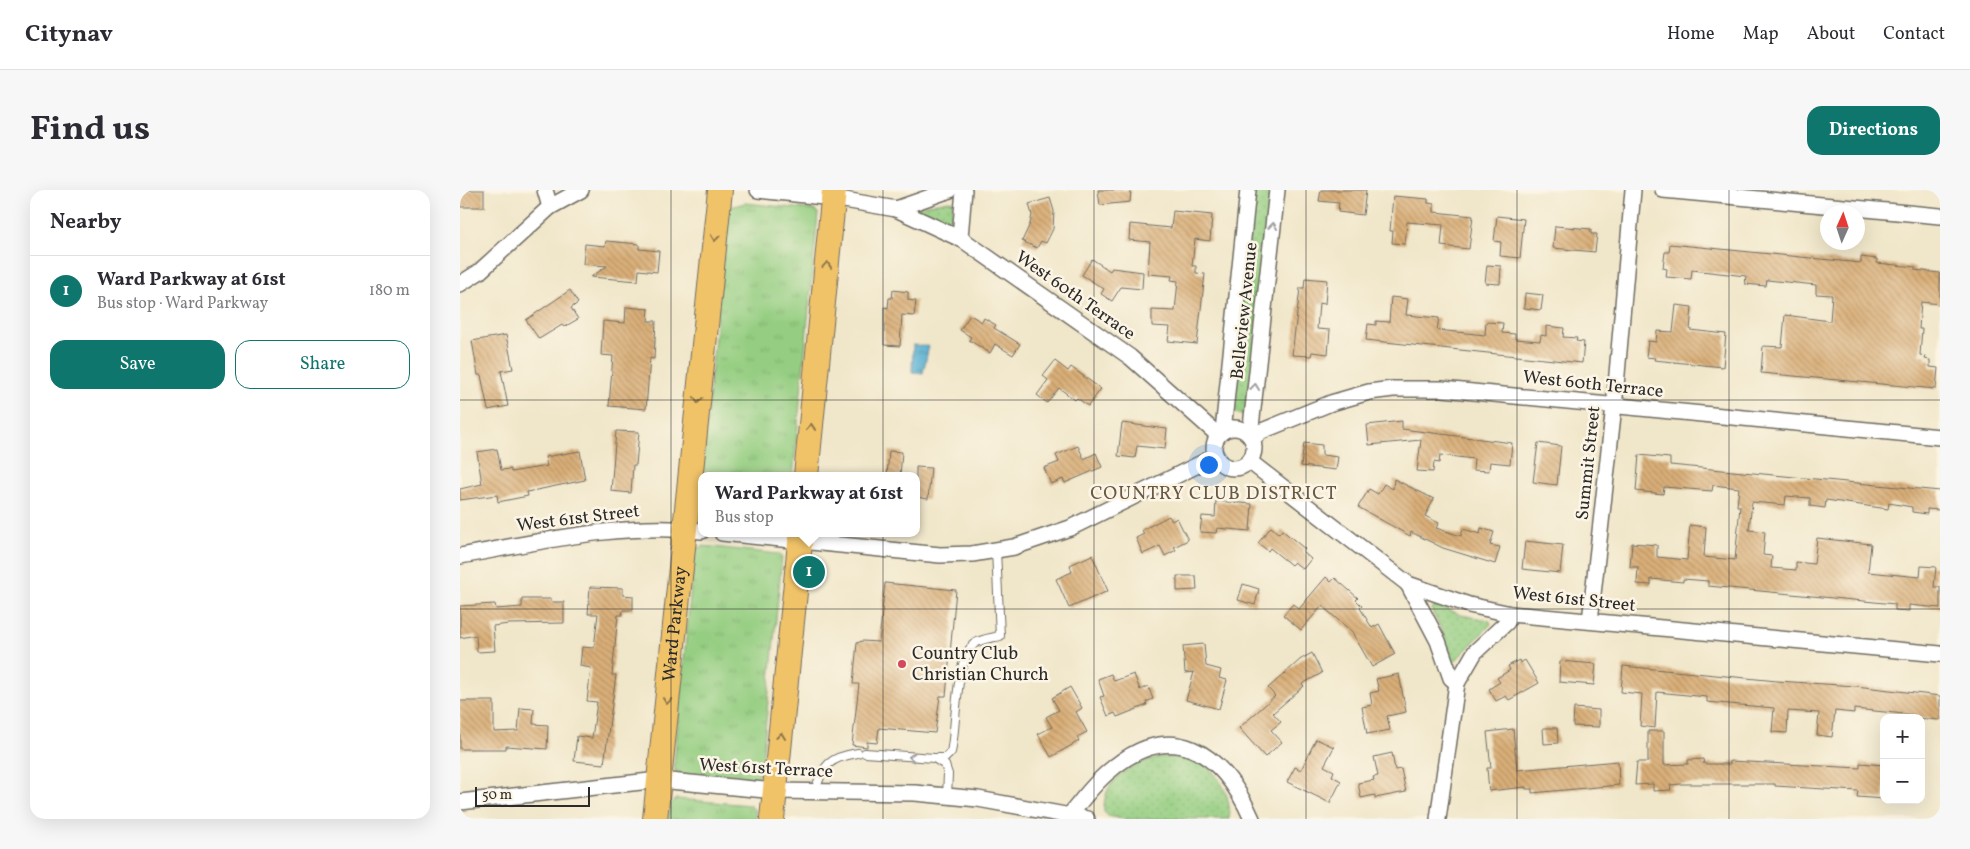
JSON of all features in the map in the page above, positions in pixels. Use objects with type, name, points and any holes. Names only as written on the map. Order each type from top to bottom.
[{"type":"main road","name":"Ward Parkway","points":[[655,819],[693,530],[720,190]]},
{"type":"main road","points":[[806,472],[833,194]]},
{"type":"main road","points":[[772,819],[801,537]]},
{"type":"street","points":[[545,190],[550,207]]},
{"type":"street","points":[[460,284],[479,272],[550,207],[581,190]]},
{"type":"street","name":"West 60th Terrace","points":[[758,190],[833,194],[896,210],[960,238],[1130,357],[1221,433]]},
{"type":"street","points":[[896,210],[950,190]]},
{"type":"street","points":[[960,238],[964,190]]},
{"type":"street","name":"Belleview Avenue","points":[[1221,433],[1248,190]]},
{"type":"street","name":"Belleview Avenue","points":[[1251,437],[1277,190]]},
{"type":"street","name":"Summit Street","points":[[1590,621],[1614,406],[1633,190]]},
{"type":"street","points":[[1663,190],[1940,216]]},
{"type":"street","name":"West 60th Terrace","points":[[1251,437],[1331,403],[1369,392],[1393,389],[1442,389],[1940,437]]},
{"type":"street","points":[[1236,428],[1251,437],[1254,452],[1249,461],[1241,467],[1230,470],[1216,456],[1214,447],[1221,433],[1236,428]]},
{"type":"street","points":[[801,537],[940,555],[1014,547],[1070,528],[1216,456]]},
{"type":"street","name":"West 61st Street","points":[[1249,461],[1408,584],[1470,605],[1511,614],[1940,654]]},
{"type":"street","name":"West 61st Street","points":[[460,556],[591,533],[654,528],[693,530]]},
{"type":"street","points":[[1408,584],[1438,641],[1451,678],[1457,683]]},
{"type":"street","points":[[1438,819],[1457,683],[1475,652],[1507,622],[1511,614]]},
{"type":"street","points":[[1069,816],[1107,773],[1129,757],[1150,746],[1174,744],[1197,750],[1217,763],[1242,797],[1252,819]]},
{"type":"street","name":"West 61st Terrace","points":[[460,802],[659,780],[775,791],[916,793],[978,799],[1087,819]]},
{"type":"lane","points":[[815,792],[820,774],[831,761],[843,755],[861,753],[945,758],[951,752],[960,674],[968,654],[974,644],[1000,636],[996,550]]},
{"type":"lane","points":[[934,758],[945,765],[948,774],[947,796]]},
{"type":"green space","points":[[1253,190],[1272,190],[1246,415],[1231,412]]},
{"type":"green space","points":[[949,201],[953,202],[951,227],[915,213],[915,207]]},
{"type":"green space","points":[[745,203],[814,210],[818,213],[793,472],[702,472],[727,212],[730,207]]},
{"type":"green space","points":[[704,546],[778,554],[782,557],[761,773],[754,781],[680,775],[675,771],[674,765],[694,555],[697,548]]},
{"type":"green space","points":[[1439,606],[1461,615],[1489,620],[1491,624],[1454,662],[1451,660],[1442,631],[1432,611],[1433,607]]},
{"type":"green space","points":[[1160,757],[1196,761],[1211,770],[1222,784],[1226,793],[1229,819],[1123,819],[1108,816],[1104,812],[1105,800],[1108,790],[1120,774],[1139,764]]},
{"type":"green space","points":[[677,799],[750,805],[755,810],[756,819],[668,819],[671,803]]},
{"type":"water","points":[[913,345],[929,346],[923,373],[912,372]]},
{"type":"building","points":[[460,190],[484,190],[484,207],[460,207]]},
{"type":"building","points":[[1098,190],[1131,190],[1130,202],[1100,205]]},
{"type":"building","points":[[1321,190],[1366,190],[1363,215],[1338,212],[1339,203],[1319,201]]},
{"type":"building","points":[[1393,196],[1428,199],[1428,203],[1434,204],[1434,212],[1473,216],[1469,249],[1441,246],[1443,225],[1407,222],[1405,244],[1392,243],[1393,231],[1390,231]]},
{"type":"building","points":[[1050,198],[1054,211],[1053,229],[1046,243],[1041,241],[1037,248],[1022,241],[1032,215],[1029,204]]},
{"type":"building","points":[[1173,211],[1212,215],[1210,241],[1195,239],[1192,266],[1196,266],[1196,273],[1205,274],[1197,344],[1168,341],[1170,327],[1152,326],[1152,310],[1175,311],[1178,281],[1171,280],[1172,276],[1148,274],[1150,242],[1129,240],[1130,224],[1171,228]]},
{"type":"building","points":[[1497,216],[1524,219],[1520,258],[1500,256],[1501,242],[1494,241]]},
{"type":"building","points":[[1555,226],[1591,229],[1591,234],[1597,234],[1595,252],[1553,248]]},
{"type":"building","points":[[606,241],[639,244],[639,249],[659,251],[657,272],[639,270],[638,281],[591,277],[607,266],[583,264],[585,244],[605,246]]},
{"type":"building","points":[[1670,244],[1861,263],[1861,257],[1877,259],[1877,263],[1915,267],[1915,270],[1940,273],[1940,304],[1921,302],[1919,329],[1922,329],[1920,355],[1926,356],[1925,359],[1930,360],[1930,367],[1938,368],[1936,389],[1761,373],[1763,346],[1782,347],[1785,315],[1830,321],[1832,295],[1816,294],[1816,285],[1767,280],[1766,286],[1745,284],[1746,276],[1692,270],[1691,279],[1666,277],[1667,269],[1663,268],[1665,252],[1669,252]]},
{"type":"building","points":[[1092,259],[1110,271],[1112,268],[1143,272],[1142,289],[1121,287],[1112,301],[1101,294],[1104,289],[1082,275]]},
{"type":"building","points":[[1487,265],[1501,266],[1500,284],[1485,283]]},
{"type":"building","points":[[1305,278],[1327,280],[1325,304],[1319,303],[1317,329],[1330,330],[1328,354],[1312,352],[1311,356],[1292,355],[1300,288],[1304,288]]},
{"type":"building","points":[[570,290],[578,303],[571,308],[578,319],[564,327],[562,325],[539,339],[526,320]]},
{"type":"building","points":[[893,290],[908,292],[908,300],[916,301],[914,316],[902,315],[900,346],[884,345],[884,307],[888,308],[889,298],[892,298]]},
{"type":"building","points":[[1525,293],[1543,295],[1541,310],[1524,308]]},
{"type":"building","points":[[1391,297],[1408,299],[1406,315],[1439,318],[1437,330],[1485,335],[1486,322],[1503,323],[1502,333],[1515,334],[1515,339],[1540,341],[1541,335],[1546,336],[1546,326],[1564,328],[1563,337],[1577,338],[1576,341],[1584,342],[1582,363],[1366,340],[1368,324],[1376,325],[1376,321],[1389,322]]},
{"type":"building","points":[[1676,305],[1692,307],[1690,330],[1726,334],[1723,367],[1654,360],[1655,358],[1646,357],[1648,341],[1656,342],[1657,331],[1673,332]]},
{"type":"building","points":[[626,307],[649,309],[648,321],[656,321],[654,359],[650,358],[646,409],[609,406],[613,356],[601,355],[603,321],[625,323]]},
{"type":"building","points":[[970,315],[982,322],[984,318],[996,325],[994,328],[1020,344],[1013,355],[995,344],[990,353],[969,340],[971,337],[960,330]]},
{"type":"building","points":[[506,335],[513,369],[501,371],[508,406],[488,410],[481,375],[478,375],[472,341]]},
{"type":"building","points":[[1055,361],[1068,371],[1071,367],[1101,389],[1088,406],[1077,398],[1075,400],[1059,388],[1047,403],[1037,395],[1048,380],[1043,376]]},
{"type":"building","points":[[1402,421],[1402,429],[1512,443],[1510,464],[1490,462],[1489,471],[1473,470],[1474,459],[1440,455],[1439,463],[1434,462],[1433,472],[1417,471],[1421,440],[1369,445],[1367,425]]},
{"type":"building","points":[[1122,423],[1167,429],[1165,449],[1137,446],[1135,458],[1118,456]]},
{"type":"building","points":[[616,431],[639,432],[636,465],[633,465],[631,493],[611,491]]},
{"type":"building","points":[[1304,443],[1322,445],[1322,455],[1338,457],[1336,470],[1301,466]]},
{"type":"building","points":[[1538,443],[1561,446],[1557,485],[1533,482]]},
{"type":"building","points":[[1078,446],[1084,459],[1096,453],[1102,467],[1065,483],[1063,479],[1051,484],[1044,468],[1059,462],[1056,455]]},
{"type":"building","points":[[497,449],[501,470],[511,469],[511,472],[547,466],[545,457],[580,451],[585,480],[527,492],[528,496],[498,502],[497,495],[460,500],[460,489],[482,484],[477,452]]},
{"type":"building","points":[[889,451],[902,452],[900,472],[887,472]]},
{"type":"building","points":[[1639,455],[1670,458],[1670,465],[1940,491],[1940,510],[1927,509],[1927,514],[1912,512],[1912,507],[1889,503],[1888,509],[1826,500],[1825,508],[1810,506],[1810,498],[1786,496],[1785,505],[1752,502],[1749,530],[1765,532],[1763,555],[1772,556],[1771,568],[1796,570],[1796,562],[1814,564],[1817,538],[1871,544],[1868,572],[1920,577],[1921,566],[1936,567],[1934,587],[1940,587],[1940,608],[1909,605],[1909,611],[1895,610],[1895,604],[1708,586],[1708,581],[1683,579],[1683,582],[1651,579],[1651,585],[1637,584],[1638,567],[1630,567],[1632,543],[1657,545],[1657,557],[1687,560],[1690,525],[1706,527],[1704,557],[1735,560],[1740,506],[1737,506],[1739,488],[1713,485],[1712,491],[1664,487],[1663,494],[1636,491]]},
{"type":"building","points":[[916,467],[931,468],[928,499],[920,498],[920,472],[916,472]]},
{"type":"building","points":[[1394,479],[1434,499],[1425,516],[1439,523],[1436,528],[1461,536],[1463,529],[1480,534],[1481,528],[1494,532],[1490,545],[1500,547],[1495,564],[1443,548],[1411,532],[1410,536],[1358,507],[1369,489],[1378,494],[1384,484],[1393,489]]},
{"type":"building","points":[[1216,501],[1252,504],[1250,531],[1217,528],[1216,533],[1200,532],[1202,516],[1215,517]]},
{"type":"building","points":[[1169,516],[1172,521],[1177,518],[1188,540],[1174,547],[1176,550],[1165,556],[1160,546],[1143,554],[1136,538],[1144,534],[1142,530]]},
{"type":"building","points":[[1271,527],[1279,534],[1282,530],[1305,549],[1303,552],[1311,559],[1303,569],[1294,562],[1291,565],[1270,548],[1268,551],[1258,543]]},
{"type":"building","points":[[1525,541],[1563,545],[1560,573],[1522,569]]},
{"type":"building","points":[[1092,555],[1108,591],[1069,608],[1056,579],[1072,572],[1070,565]]},
{"type":"building","points":[[1177,576],[1196,576],[1197,590],[1177,591]]},
{"type":"building","points":[[1326,577],[1331,582],[1335,578],[1358,598],[1356,600],[1362,606],[1360,608],[1372,628],[1379,624],[1395,654],[1372,667],[1352,632],[1322,606],[1301,630],[1283,615],[1293,604],[1299,609]]},
{"type":"building","name":"Country Club Christian Church","points":[[885,583],[956,590],[946,696],[940,696],[935,733],[879,728],[877,743],[867,742],[867,747],[852,745],[859,684],[853,684],[857,643],[862,641],[879,642]]},
{"type":"building","points":[[1243,584],[1259,589],[1255,605],[1238,600]]},
{"type":"building","points":[[590,587],[623,588],[623,595],[633,596],[633,610],[623,610],[622,615],[618,615],[612,675],[616,675],[604,764],[574,761],[577,736],[592,738],[597,702],[587,701],[591,668],[580,666],[582,647],[594,648],[598,614],[588,614]]},
{"type":"building","points":[[522,599],[551,599],[551,602],[564,602],[564,623],[493,626],[495,651],[477,652],[476,635],[460,638],[460,606],[495,604],[496,609],[522,607]]},
{"type":"building","points":[[1204,644],[1206,666],[1221,670],[1219,678],[1227,680],[1219,709],[1186,700],[1194,672],[1185,673],[1183,646]]},
{"type":"building","points":[[1312,653],[1322,673],[1302,684],[1304,686],[1273,713],[1281,722],[1271,730],[1282,742],[1265,757],[1239,728],[1275,696],[1268,688],[1301,659]]},
{"type":"building","points":[[1519,660],[1520,663],[1525,660],[1539,683],[1509,700],[1506,696],[1496,701],[1489,689],[1500,682],[1497,678],[1510,670],[1508,666]]},
{"type":"building","points":[[1560,661],[1596,664],[1594,685],[1559,682]]},
{"type":"building","points":[[1623,666],[1777,681],[1856,686],[1940,696],[1940,720],[1925,719],[1925,714],[1854,709],[1854,713],[1835,711],[1832,737],[1817,735],[1819,713],[1788,711],[1787,733],[1772,732],[1774,708],[1707,702],[1707,697],[1657,692],[1655,728],[1640,726],[1642,694],[1621,692]]},
{"type":"building","points":[[1111,674],[1114,681],[1134,674],[1140,690],[1148,686],[1153,699],[1146,702],[1147,705],[1117,717],[1115,713],[1108,716],[1100,697],[1104,696],[1098,679]]},
{"type":"building","points":[[1399,674],[1406,712],[1387,716],[1390,730],[1367,734],[1362,707],[1372,705],[1370,693],[1379,691],[1376,679]]},
{"type":"building","points":[[1070,687],[1082,708],[1076,712],[1087,732],[1077,737],[1079,741],[1051,757],[1038,734],[1052,727],[1046,717],[1059,710],[1052,698]]},
{"type":"building","points":[[460,701],[494,701],[494,732],[518,731],[520,708],[534,709],[533,724],[548,725],[547,749],[506,746],[506,749],[460,749]]},
{"type":"building","points":[[1574,708],[1599,710],[1599,727],[1573,726]]},
{"type":"building","points":[[1543,728],[1557,728],[1558,743],[1544,744]]},
{"type":"building","points":[[1513,729],[1517,770],[1618,761],[1619,785],[1532,793],[1532,789],[1526,789],[1526,787],[1489,791],[1487,768],[1491,768],[1487,732]]},
{"type":"building","points":[[1648,731],[1664,731],[1664,765],[1688,764],[1688,760],[1703,759],[1704,764],[1730,764],[1730,761],[1860,768],[1860,763],[1880,765],[1880,799],[1857,797],[1858,791],[1775,786],[1775,784],[1681,784],[1670,785],[1671,790],[1653,791],[1653,784],[1635,785],[1637,762],[1648,762]]},
{"type":"building","points":[[1316,739],[1334,747],[1324,766],[1334,771],[1332,776],[1341,781],[1330,803],[1287,782],[1295,767],[1301,770]]},
{"type":"building","points":[[1392,753],[1395,770],[1401,769],[1406,792],[1375,798],[1375,795],[1361,798],[1358,783],[1374,780],[1373,777],[1378,776],[1374,757]]},
{"type":"place","name":"Ward Parkway at 61st","points":[[809,572]]},
{"type":"place","name":"Country Club Christian Church","points":[[902,664]]},
{"type":"district","name":"COUNTRY CLUB DISTRICT","points":[[1214,494]]}]
